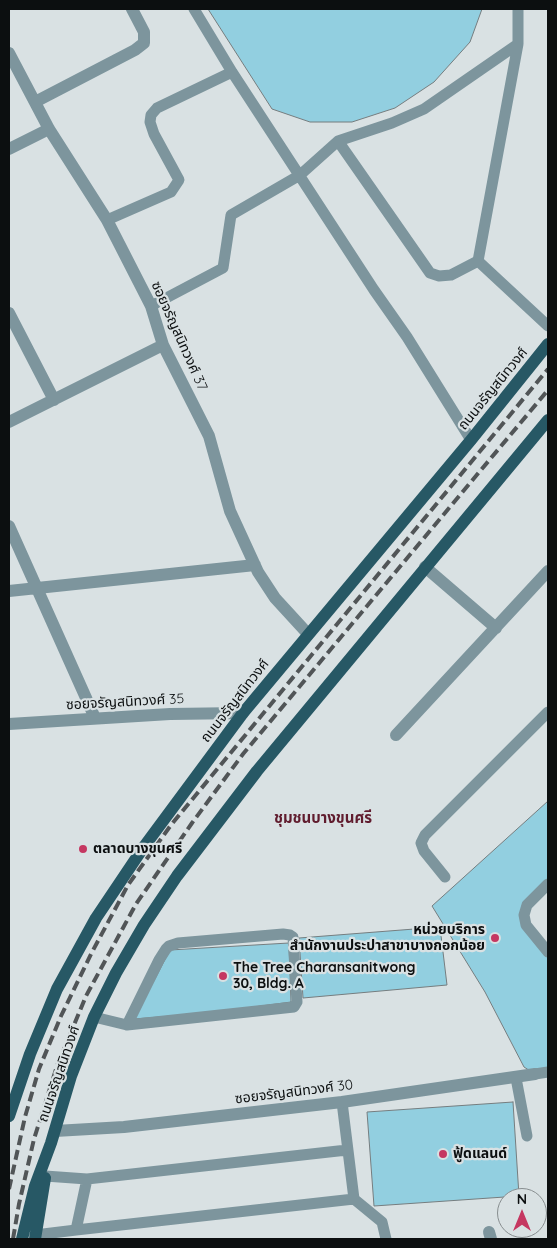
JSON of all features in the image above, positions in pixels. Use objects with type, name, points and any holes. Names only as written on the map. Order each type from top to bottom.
[{"type":"main road","name":"ถนนจรัญสนิทวงศ์","points":[[9,1116],[30,1054],[57,989],[96,918],[143,848],[243,714],[471,440],[548,344]]},
{"type":"main road","name":"ถนนจรัญสนิทวงศ์","points":[[35,1237],[45,1176],[71,1076],[94,1017],[116,973],[144,925],[177,876],[251,779],[548,420]]},
{"type":"main road","name":"ถนนจรัญสนิทวงศ์","points":[[22,1239],[35,1186],[54,1137]]},
{"type":"street","points":[[35,102],[135,50],[144,43],[144,32],[132,9]]},
{"type":"street","name":"ซอยจรัญสนิทวงศ์ 37","points":[[10,59],[49,129],[107,220],[151,306],[163,344],[209,436],[230,511],[254,565],[275,598],[308,634]]},
{"type":"street","points":[[9,149],[49,129]]},
{"type":"street","points":[[9,313],[54,400]]},
{"type":"street","points":[[9,422],[163,344]]},
{"type":"street","points":[[9,526],[35,588],[95,718]]},
{"type":"street","points":[[9,591],[254,565]]},
{"type":"street","points":[[425,567],[496,628]]},
{"type":"street","points":[[396,735],[548,571]]},
{"type":"street","name":"ซอยจรัญสนิทวงศ์ 35","points":[[9,724],[170,714],[243,714]]},
{"type":"street","name":"ซอยจรัญสนิทวงศ์ 30","points":[[54,1137],[342,1102],[535,1074]]},
{"type":"lane","points":[[194,9],[232,72],[374,290],[407,337],[471,440]]},
{"type":"lane","points":[[478,261],[518,44],[518,9]]},
{"type":"lane","points":[[151,306],[223,268],[231,215],[300,175],[338,141],[392,123],[424,109],[518,44]]},
{"type":"lane","points":[[107,220],[171,192],[179,180],[154,134],[150,122],[151,115],[157,108],[232,72]]},
{"type":"lane","points":[[338,141],[430,273],[439,276],[451,275],[478,261]]},
{"type":"lane","points":[[478,261],[548,326]]},
{"type":"lane","points":[[445,877],[424,851],[422,843],[425,835],[548,712]]},
{"type":"lane","points":[[548,884],[528,905],[524,915],[526,925],[548,952]]},
{"type":"lane","points":[[94,1017],[127,1025],[294,1007],[297,1002],[293,937],[290,934],[283,934],[178,943],[169,946],[159,960],[127,1025]]},
{"type":"lane","points":[[535,1074],[548,1072]]},
{"type":"lane","points":[[516,1078],[527,1136]]},
{"type":"lane","points":[[342,1102],[354,1199],[382,1222],[386,1239]]},
{"type":"lane","points":[[45,1176],[87,1179],[347,1150]]},
{"type":"lane","points":[[76,1230],[87,1179]]},
{"type":"lane","points":[[35,1237],[76,1230],[354,1199]]},
{"type":"building","points":[[208,9],[482,9],[470,42],[434,82],[395,108],[352,122],[310,122],[272,109]]},
{"type":"building","name":"หน่วยบริการ สำนักงานประปาสาขาบางกอกน้อย","points":[[548,801],[548,884],[524,915],[548,952],[548,1072],[535,1074],[524,1067],[485,992],[432,906]]},
{"type":"building","points":[[440,927],[447,985],[303,998],[299,938]]},
{"type":"building","name":"The Tree Charansanitwong 30, Bldg. A","points":[[289,943],[291,1002],[209,1013],[134,1019],[170,950]]},
{"type":"building","name":"ฟู้ดแลนด์","points":[[513,1102],[518,1188],[497,1188],[497,1198],[374,1206],[367,1112]]},
{"type":"railway","points":[[9,1189],[25,1117],[39,1069],[61,1016],[91,954],[128,885],[171,825],[548,369]]},
{"type":"railway","points":[[13,1239],[34,1139],[57,1066],[86,996],[136,904],[243,754],[548,390]]},
{"type":"place","name":"ตลาดบางขุนศรี","points":[[83,849]]},
{"type":"place","name":"หน่วยบริการ สำนักงานประปาสาขาบางกอกน้อย","points":[[495,938]]},
{"type":"place","name":"The Tree Charansanitwong 30, Bldg. A","points":[[223,976]]},
{"type":"place","name":"ฟู้ดแลนด์","points":[[443,1154]]},
{"type":"district","name":"ชุมชนบางขุนศรี","points":[[323,818]]}]
